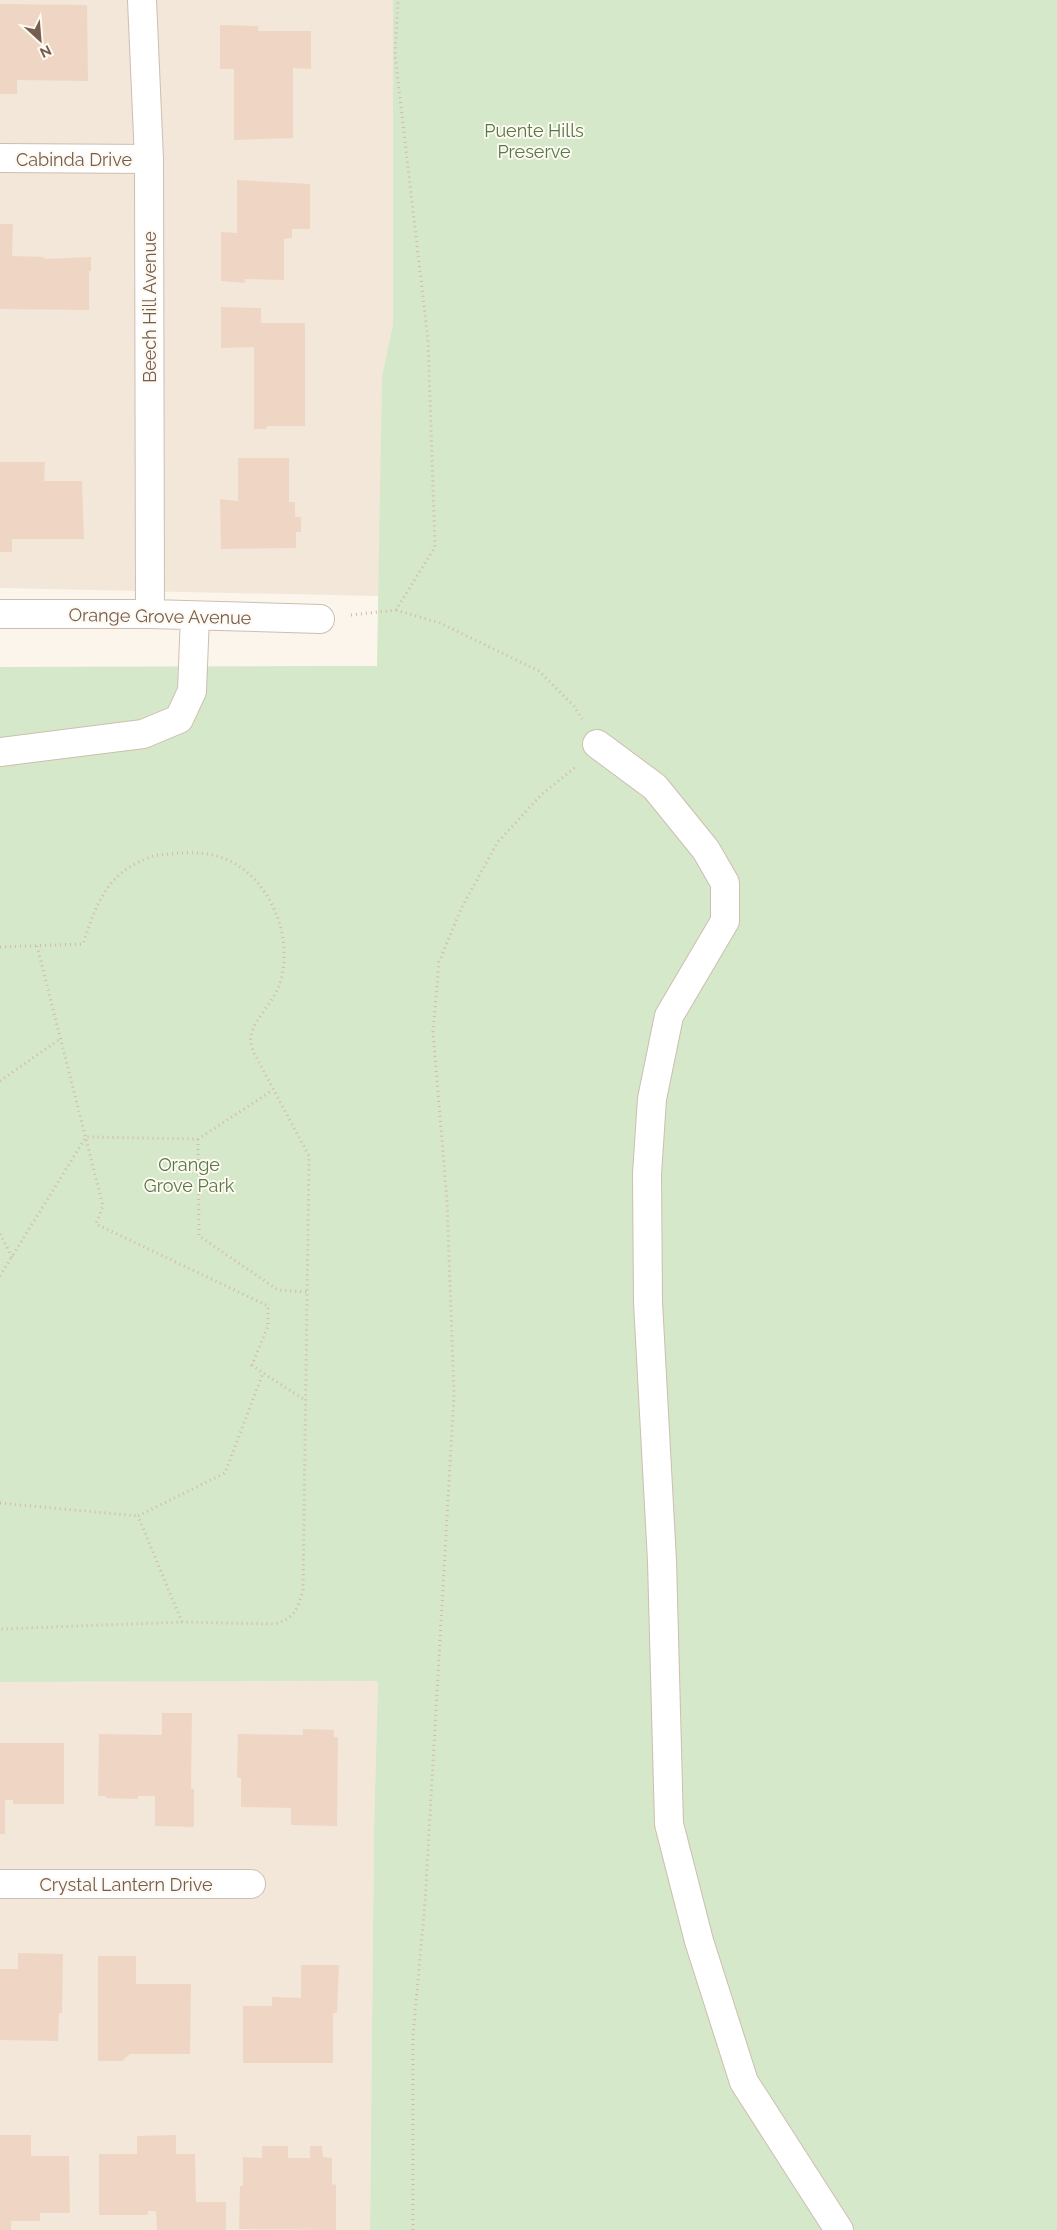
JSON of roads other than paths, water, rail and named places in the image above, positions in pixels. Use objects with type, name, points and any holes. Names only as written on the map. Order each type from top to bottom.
[{"type":"street","name":"Beech Hill Avenue","points":[[142,0],[149,159],[150,614]]},
{"type":"street","name":"Cabinda Drive","points":[[0,158],[149,159]]},
{"type":"street","name":"Orange Grove Avenue","points":[[0,614],[150,614],[320,619]]},
{"type":"street","points":[[0,752],[143,734],[179,719],[192,690],[196,616]]},
{"type":"street","points":[[596,744],[656,787],[706,850],[725,883],[725,921],[669,1016],[652,1099],[647,1174],[648,1302],[662,1561],[668,1824],[699,1941],[744,2082],[839,2230]]},
{"type":"street","name":"Crystal Lantern Drive","points":[[0,1884],[251,1884]]},
{"type":"park label","name":"Puente Hills Preserve","points":[[534,140]]},
{"type":"park label","name":"Orange Grove Park","points":[[189,1174]]}]
